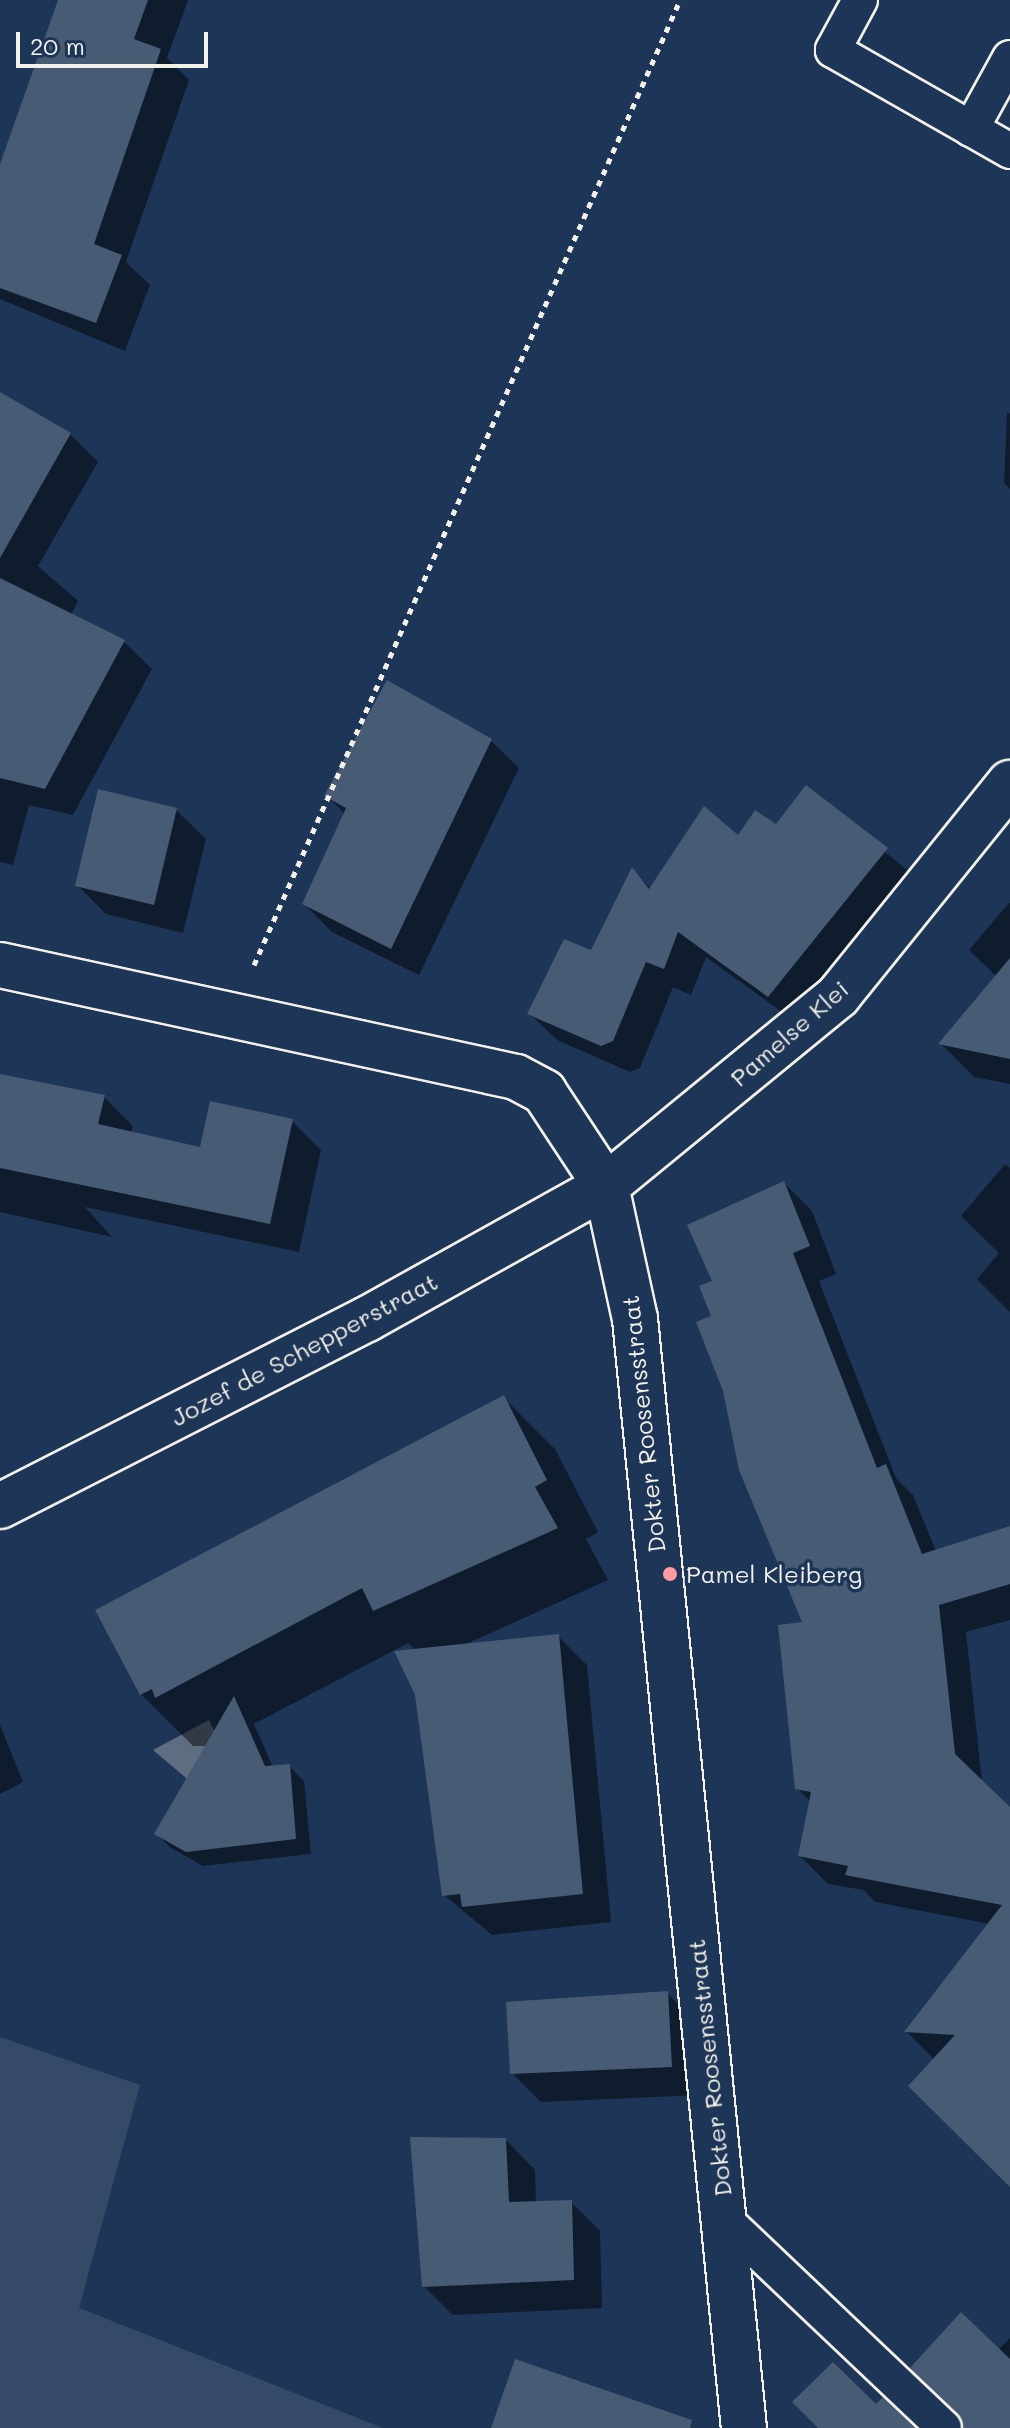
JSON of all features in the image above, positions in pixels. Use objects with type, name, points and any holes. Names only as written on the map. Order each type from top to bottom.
[{"type":"street","name":"Pamelse Klei","points":[[606,1186],[838,996],[1010,783]]},
{"type":"street","name":"Dokter Roosensstraat","points":[[0,965],[516,1077],[544,1092],[606,1186],[635,1319],[744,2428]]},
{"type":"street","name":"Jozef de Schepperstraat","points":[[0,1506],[367,1319],[606,1186]]},
{"type":"lane","points":[[860,0],[833,50],[1010,151]]},
{"type":"lane","points":[[971,129],[1010,58]]},
{"type":"lane","points":[[724,2219],[944,2428]]},
{"type":"path","points":[[232,1015],[680,0]]},
{"type":"shaded area","points":[[209,1720],[230,1763],[192,1783],[153,1750]]},
{"type":"shaded area","points":[[0,2037],[140,2085],[79,2308],[383,2428],[0,2428]]},
{"type":"building","points":[[58,0],[148,0],[134,39],[161,49],[94,244],[122,255],[96,323],[0,288],[0,164]]},
{"type":"building","points":[[0,392],[71,433],[0,558]]},
{"type":"building","points":[[0,578],[125,640],[45,789],[0,778]]},
{"type":"building","points":[[387,680],[492,739],[391,949],[302,904],[346,808],[324,796]]},
{"type":"building","points":[[806,785],[888,848],[768,997],[678,932],[664,969],[646,962],[613,1041],[601,1046],[527,1014],[564,939],[591,950],[632,867],[649,889],[704,806],[738,835],[755,810],[776,824]]},
{"type":"building","points":[[98,789],[177,808],[154,905],[75,886]]},
{"type":"building","points":[[1010,958],[1010,1059],[938,1044]]},
{"type":"building","points":[[0,1074],[105,1095],[98,1124],[200,1147],[210,1101],[293,1119],[270,1224],[0,1168]]},
{"type":"building","points":[[784,1181],[810,1246],[793,1253],[877,1468],[886,1464],[922,1554],[1010,1526],[1010,1584],[939,1605],[955,1754],[1010,1807],[1010,2187],[908,2086],[955,2035],[904,2032],[1002,1905],[845,1875],[848,1866],[798,1856],[811,1792],[795,1789],[778,1625],[802,1622],[739,1470],[723,1391],[696,1322],[711,1316],[699,1286],[712,1281],[687,1225]]},
{"type":"building","points":[[504,1395],[547,1480],[535,1487],[558,1528],[373,1611],[362,1588],[155,1698],[152,1689],[140,1695],[95,1610]]},
{"type":"building","points":[[559,1634],[583,1894],[462,1907],[460,1894],[442,1896],[415,1695],[394,1651]]},
{"type":"building","points":[[234,1696],[265,1766],[290,1764],[296,1839],[186,1852],[154,1834]]},
{"type":"building","points":[[668,1991],[672,2067],[510,2074],[506,2002]]},
{"type":"building","points":[[410,2137],[506,2138],[509,2202],[572,2200],[574,2280],[422,2287]]},
{"type":"building","points":[[961,2312],[1010,2359],[1010,2428],[963,2428],[910,2368]]},
{"type":"building","points":[[515,2359],[692,2420],[690,2428],[491,2428]]},
{"type":"building","points":[[833,2362],[876,2404],[883,2397],[915,2428],[818,2428],[792,2402]]},
{"type":"place","name":"Pamel Kleiberg","points":[[670,1574]]}]
